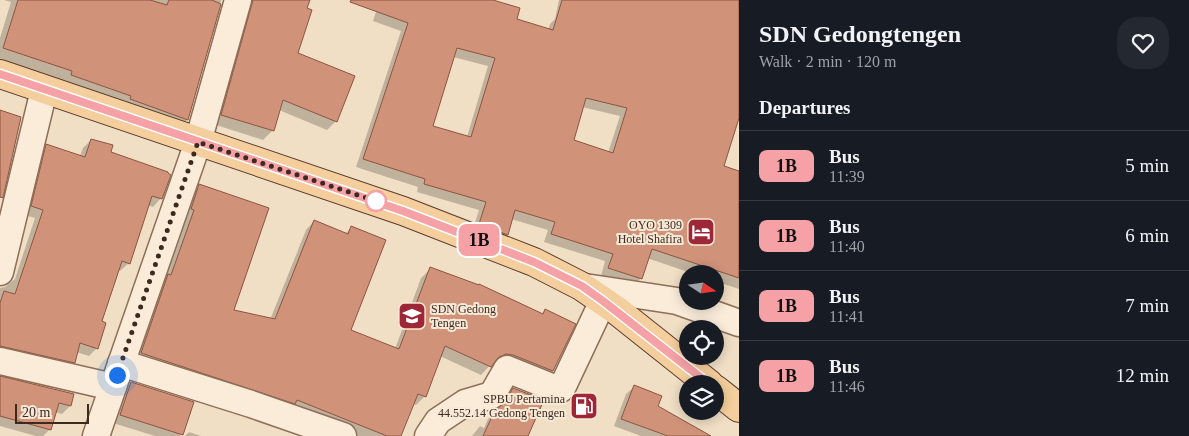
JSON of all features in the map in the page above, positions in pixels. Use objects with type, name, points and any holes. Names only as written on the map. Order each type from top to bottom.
[{"type":"main road","points":[[0,74],[403,211],[534,262],[592,294],[697,375]]},
{"type":"main road","points":[[724,396],[739,408]]},
{"type":"street","points":[[96,436],[198,142],[238,0]]},
{"type":"street","points":[[0,272],[44,90]]},
{"type":"street","points":[[428,436],[438,421],[465,403],[492,396],[507,369],[559,390],[562,388],[592,294],[677,301],[739,323]]},
{"type":"street","points":[[0,361],[112,387]]},
{"type":"street","points":[[121,363],[251,404],[343,436]]},
{"type":"building","points":[[18,0],[150,0],[167,5],[169,0],[212,0],[221,4],[188,120],[130,99],[131,96],[71,75],[72,71],[3,48]]},
{"type":"building","points":[[253,0],[310,0],[307,8],[312,10],[298,53],[355,76],[337,122],[283,100],[274,131],[221,115]]},
{"type":"building","points":[[351,0],[493,0],[520,8],[517,19],[553,30],[562,0],[739,0],[739,118],[724,166],[739,171],[739,278],[724,273],[724,265],[700,265],[652,249],[642,279],[608,268],[613,254],[551,234],[555,222],[515,210],[508,235],[479,224],[486,202],[424,184],[425,179],[363,159],[408,23],[350,2]],"holes":[[[457,48],[495,58],[471,137],[433,126]],[[586,98],[627,108],[613,153],[574,140]]]},
{"type":"building","points":[[0,110],[21,117],[3,198],[0,197]]},
{"type":"building","points":[[91,139],[113,145],[111,152],[168,172],[171,175],[162,199],[152,196],[130,264],[122,261],[102,321],[106,323],[98,349],[80,343],[75,363],[0,346],[0,303],[4,291],[15,294],[43,210],[31,206],[46,144],[85,157]]},
{"type":"building","points":[[199,184],[269,208],[234,310],[275,319],[314,220],[348,234],[351,226],[386,240],[351,330],[399,349],[430,267],[479,284],[543,314],[545,309],[576,324],[553,371],[506,354],[499,357],[491,367],[445,346],[426,397],[418,394],[401,436],[387,436],[297,400],[295,404],[141,353],[168,274],[171,275],[194,210],[191,209]]},
{"type":"building","points":[[0,376],[74,394],[71,406],[59,403],[51,430],[0,416]]},
{"type":"building","points":[[131,382],[194,402],[183,435],[120,415]]},
{"type":"building","points":[[634,385],[662,396],[658,406],[679,418],[679,420],[683,420],[711,436],[668,436],[621,419]]},
{"type":"building","points":[[513,388],[544,400],[528,436],[483,436],[495,410],[505,402]]},
{"type":"bus line","name":"1B","points":[[0,74],[403,211],[534,262],[582,286],[616,310],[698,375]]},
{"type":"place","name":"OYO 1309 Hotel Shafira","points":[[701,232]]},
{"type":"place","name":"SDN Gedong Tengen","points":[[412,316]]},
{"type":"place","name":"SPBU Pertamina 44.552.14 Gedong Tengen","points":[[584,406]]},
{"type":"route","points":[[117,375],[198,142],[376,201]]}]
